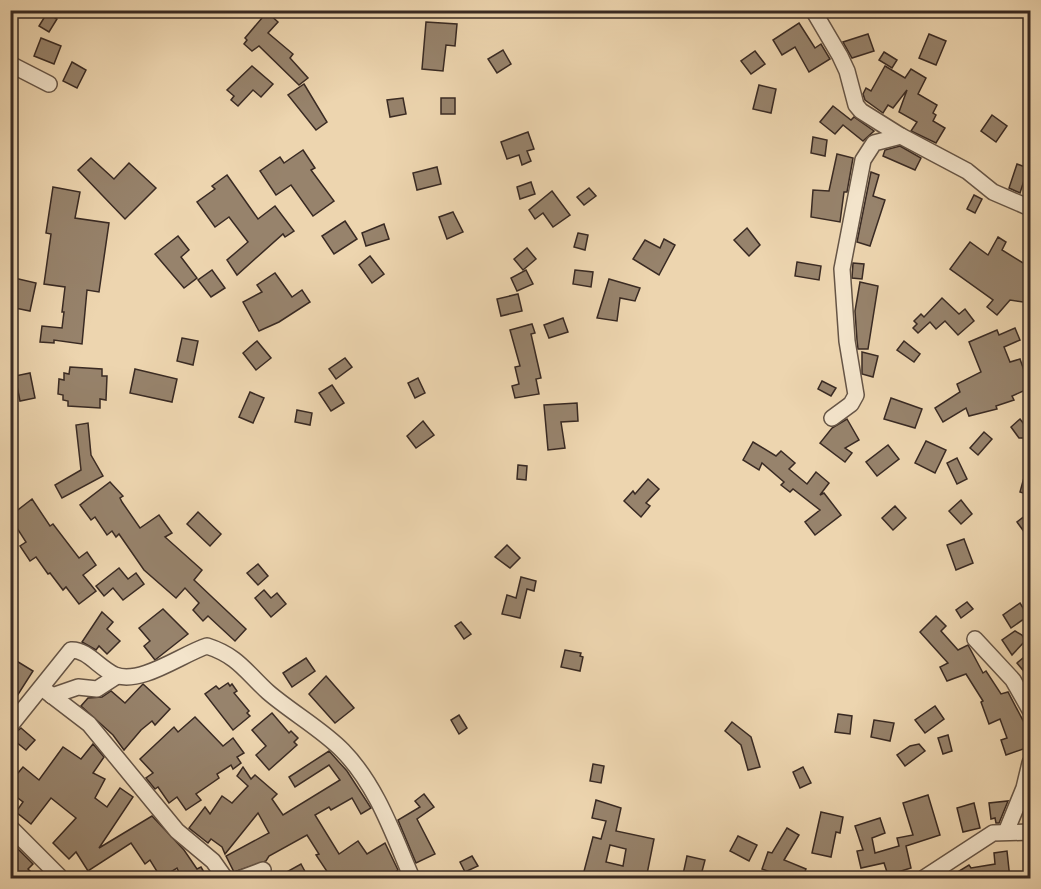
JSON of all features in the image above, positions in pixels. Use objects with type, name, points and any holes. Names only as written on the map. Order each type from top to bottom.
[{"type":"street","points":[[813,10],[847,71],[856,105],[901,136],[967,171],[993,192],[1030,208]]},
{"type":"street","points":[[10,64],[49,84]]},
{"type":"street","points":[[832,418],[851,404],[856,395],[847,341],[842,269],[858,179],[863,160],[874,143],[901,136]]},
{"type":"street","points":[[975,639],[1013,680],[1030,710]]},
{"type":"street","points":[[10,726],[47,692],[71,650],[83,653],[117,676],[131,677],[146,673],[207,646],[242,663],[266,690],[342,749],[366,777],[412,879]]},
{"type":"street","points":[[47,692],[78,687],[97,689],[117,676]]},
{"type":"street","points":[[47,692],[89,724],[106,741],[124,767],[177,831],[213,861],[225,879]]},
{"type":"street","points":[[1006,832],[1024,788],[1030,762]]},
{"type":"street","points":[[10,827],[30,850],[59,876]]},
{"type":"street","points":[[924,879],[993,833],[1030,832]]},
{"type":"street","points":[[242,879],[263,870]]},
{"type":"building","points":[[267,12],[278,22],[268,33],[293,54],[290,58],[308,78],[299,85],[259,46],[252,51],[244,44],[247,40],[245,38]]},
{"type":"building","points":[[47,13],[57,19],[49,32],[39,26]]},
{"type":"building","points":[[426,22],[457,24],[455,46],[446,45],[443,71],[422,69]]},
{"type":"building","points":[[799,23],[815,48],[821,44],[830,59],[809,72],[795,47],[782,55],[773,40]]},
{"type":"building","points":[[868,34],[874,51],[852,58],[843,42]]},
{"type":"building","points":[[929,34],[946,41],[936,65],[919,58]]},
{"type":"building","points":[[41,38],[61,46],[54,64],[34,56]]},
{"type":"building","points":[[503,50],[511,64],[497,73],[488,59]]},
{"type":"building","points":[[755,51],[765,64],[751,74],[741,61]]},
{"type":"building","points":[[884,52],[897,60],[892,68],[879,60]]},
{"type":"building","points":[[72,62],[86,70],[77,88],[63,81]]},
{"type":"building","points":[[252,66],[273,84],[261,97],[253,90],[238,106],[231,100],[234,96],[227,90]]},
{"type":"building","points":[[885,66],[905,78],[911,69],[926,78],[918,94],[937,105],[933,113],[936,115],[933,121],[945,128],[936,143],[911,131],[917,122],[899,112],[907,90],[893,108],[888,105],[883,113],[865,100],[863,94],[866,88],[871,91]]},
{"type":"building","points":[[304,84],[327,122],[316,130],[288,95]]},
{"type":"building","points":[[759,85],[776,89],[771,113],[753,109]]},
{"type":"building","points":[[403,98],[406,114],[390,117],[387,100]]},
{"type":"building","points":[[441,98],[455,98],[455,114],[441,114]]},
{"type":"building","points":[[833,106],[851,120],[854,117],[874,131],[863,141],[843,125],[835,134],[820,122]]},
{"type":"building","points":[[992,115],[1007,126],[996,142],[981,131]]},
{"type":"building","points":[[528,132],[534,149],[527,151],[531,161],[522,165],[519,155],[507,159],[501,142]]},
{"type":"building","points":[[813,137],[827,140],[825,156],[811,153]]},
{"type":"building","points":[[900,146],[921,158],[915,170],[883,156],[885,150]]},
{"type":"building","points":[[303,150],[315,168],[311,170],[334,201],[313,216],[291,185],[276,195],[260,171],[280,157],[284,163]]},
{"type":"building","points":[[837,154],[853,158],[847,192],[844,192],[840,222],[811,217],[813,190],[829,191]]},
{"type":"building","points":[[91,158],[114,179],[129,163],[156,188],[125,219],[78,170]]},
{"type":"building","points":[[1017,164],[1028,168],[1020,193],[1009,188]]},
{"type":"building","points":[[437,167],[441,184],[417,190],[413,173]]},
{"type":"building","points":[[871,172],[879,175],[873,196],[885,200],[870,246],[857,242]]},
{"type":"building","points":[[227,175],[258,219],[275,206],[294,231],[285,237],[283,234],[237,275],[227,260],[248,242],[229,217],[215,227],[197,202],[215,189],[212,186]]},
{"type":"building","points":[[531,182],[535,194],[520,199],[517,187]]},
{"type":"building","points":[[53,187],[80,192],[75,218],[109,223],[99,292],[87,290],[82,344],[54,340],[54,343],[40,342],[42,326],[62,328],[64,312],[62,312],[65,287],[44,284],[51,234],[46,233]]},
{"type":"building","points":[[589,188],[596,196],[584,205],[577,197]]},
{"type":"building","points":[[552,191],[570,215],[553,227],[543,213],[535,219],[529,210]]},
{"type":"building","points":[[974,195],[982,199],[975,213],[967,209]]},
{"type":"building","points":[[453,212],[463,232],[447,239],[439,217]]},
{"type":"building","points":[[345,221],[357,239],[334,254],[322,236]]},
{"type":"building","points":[[384,224],[389,239],[366,246],[362,233]]},
{"type":"building","points":[[747,228],[760,245],[749,256],[734,240]]},
{"type":"building","points":[[578,233],[588,235],[585,250],[574,247]]},
{"type":"building","points":[[178,236],[189,250],[181,257],[197,278],[184,288],[155,254]]},
{"type":"building","points":[[998,237],[1006,242],[1002,250],[1028,266],[1026,269],[1030,272],[1030,303],[1010,300],[997,315],[987,307],[993,300],[950,269],[970,242],[988,255]]},
{"type":"building","points":[[664,239],[675,245],[659,275],[633,259],[645,240],[660,248]]},
{"type":"building","points":[[527,248],[536,259],[523,270],[514,259]]},
{"type":"building","points":[[370,256],[384,274],[372,283],[359,265]]},
{"type":"building","points":[[797,262],[821,266],[819,280],[795,276]]},
{"type":"building","points":[[853,263],[864,264],[862,279],[852,278]]},
{"type":"building","points":[[212,270],[225,288],[211,297],[198,280]]},
{"type":"building","points":[[526,270],[533,284],[517,291],[511,278]]},
{"type":"building","points":[[575,270],[593,272],[591,287],[573,284]]},
{"type":"building","points":[[275,273],[292,297],[302,290],[310,302],[279,322],[259,331],[243,302],[262,292],[257,285]]},
{"type":"building","points":[[10,277],[36,283],[30,311],[10,307]]},
{"type":"building","points":[[609,279],[640,288],[635,301],[620,298],[617,321],[597,318]]},
{"type":"building","points":[[860,282],[878,286],[868,349],[858,349],[855,311]]},
{"type":"building","points":[[518,294],[522,311],[501,316],[497,299]]},
{"type":"building","points":[[942,298],[959,314],[965,309],[974,321],[958,335],[945,321],[936,329],[930,322],[918,333],[913,328],[917,324],[914,321],[921,314],[924,317]]},
{"type":"building","points":[[563,318],[568,332],[549,338],[544,325]]},
{"type":"building","points":[[532,324],[535,333],[531,334],[541,378],[536,379],[539,394],[515,398],[512,386],[519,384],[515,367],[520,366],[510,330]]},
{"type":"building","points":[[1015,328],[1020,340],[1004,347],[1010,362],[1020,359],[1026,376],[1030,374],[1030,388],[1012,396],[1014,400],[996,406],[997,409],[969,416],[966,408],[943,422],[935,408],[960,392],[957,384],[981,372],[969,342],[997,330],[999,335]]},
{"type":"building","points":[[182,338],[198,341],[193,365],[177,361]]},
{"type":"building","points":[[257,341],[271,358],[256,370],[243,353]]},
{"type":"building","points":[[904,341],[920,354],[914,362],[897,350]]},
{"type":"building","points":[[862,352],[878,356],[873,377],[862,374]]},
{"type":"building","points":[[345,358],[352,367],[336,379],[329,369]]},
{"type":"building","points":[[70,367],[102,369],[102,376],[107,376],[106,400],[100,399],[100,408],[68,406],[68,401],[63,400],[63,395],[58,394],[59,379],[64,380],[64,373],[69,374]]},
{"type":"building","points":[[135,369],[177,379],[172,402],[130,393]]},
{"type":"building","points":[[30,373],[35,398],[20,401],[15,376]]},
{"type":"building","points":[[418,378],[425,393],[415,398],[408,383]]},
{"type":"building","points":[[822,381],[836,388],[831,396],[818,389]]},
{"type":"building","points":[[332,385],[344,403],[331,411],[319,393]]},
{"type":"building","points":[[250,392],[264,398],[253,423],[239,417]]},
{"type":"building","points":[[891,398],[922,409],[915,428],[884,419]]},
{"type":"building","points":[[577,403],[578,421],[561,422],[565,448],[548,450],[544,405]]},
{"type":"building","points":[[297,410],[312,413],[310,425],[295,422]]},
{"type":"building","points":[[847,419],[859,440],[845,448],[852,453],[845,462],[820,443],[832,428]]},
{"type":"building","points":[[1020,419],[1030,432],[1030,438],[1019,438],[1011,427]]},
{"type":"building","points":[[423,421],[434,435],[416,448],[407,436]]},
{"type":"building","points":[[88,423],[91,455],[103,476],[62,498],[55,485],[81,470],[76,425]]},
{"type":"building","points":[[984,432],[992,439],[978,455],[970,448]]},
{"type":"building","points":[[926,441],[946,450],[935,473],[915,463]]},
{"type":"building","points":[[753,442],[776,456],[781,451],[795,463],[789,469],[807,484],[816,472],[829,483],[820,495],[824,493],[841,515],[815,535],[805,522],[820,510],[793,489],[790,492],[781,485],[784,482],[762,463],[759,470],[743,460]]},
{"type":"building","points":[[888,445],[899,459],[877,476],[866,462]]},
{"type":"building","points":[[957,458],[967,479],[957,484],[947,463]]},
{"type":"building","points":[[1028,463],[1030,463],[1030,495],[1020,492]]},
{"type":"building","points":[[518,465],[527,466],[526,480],[517,479]]},
{"type":"building","points":[[648,479],[659,489],[646,503],[650,506],[641,517],[624,501],[633,491],[635,494]]},
{"type":"building","points":[[110,482],[123,496],[120,498],[122,502],[140,528],[159,515],[172,533],[165,537],[202,570],[194,580],[246,629],[235,641],[208,616],[203,621],[193,610],[199,603],[185,588],[176,598],[144,570],[119,534],[116,537],[112,531],[107,535],[95,517],[91,520],[80,505]]},
{"type":"building","points":[[32,499],[50,526],[53,524],[79,558],[87,552],[96,565],[83,575],[96,591],[79,604],[66,587],[63,590],[50,573],[48,574],[36,557],[30,561],[20,546],[26,542],[17,528],[10,533],[10,516]]},
{"type":"building","points":[[961,500],[972,514],[961,524],[949,511]]},
{"type":"building","points":[[895,506],[906,518],[893,530],[882,518]]},
{"type":"building","points":[[198,512],[221,534],[210,546],[187,524]]},
{"type":"building","points":[[1030,512],[1030,540],[1017,522]]},
{"type":"building","points":[[964,539],[973,563],[956,570],[947,545]]},
{"type":"building","points":[[507,545],[520,558],[510,568],[495,557]]},
{"type":"building","points":[[258,564],[268,576],[258,585],[247,573]]},
{"type":"building","points":[[119,568],[128,579],[136,573],[144,584],[123,600],[113,588],[104,596],[96,586]]},
{"type":"building","points":[[521,577],[536,581],[534,591],[527,589],[520,618],[502,614],[507,595],[516,598]]},
{"type":"building","points":[[264,590],[271,598],[277,593],[286,604],[271,617],[255,598]]},
{"type":"building","points":[[967,602],[973,609],[961,618],[956,610]]},
{"type":"building","points":[[1020,603],[1028,616],[1011,628],[1003,615]]},
{"type":"building","points":[[163,609],[188,634],[155,660],[144,646],[150,641],[139,628]]},
{"type":"building","points":[[102,612],[113,622],[107,629],[120,641],[107,654],[99,646],[96,650],[82,642]]},
{"type":"building","points":[[936,616],[946,626],[941,631],[958,650],[968,645],[983,673],[986,671],[1001,694],[1008,692],[1029,732],[1029,747],[1006,755],[1001,740],[1007,738],[1000,719],[989,724],[981,702],[983,701],[966,674],[947,681],[940,667],[948,663],[920,632]]},
{"type":"building","points":[[461,622],[471,634],[464,639],[455,626]]},
{"type":"building","points":[[1015,631],[1022,635],[1025,641],[1012,655],[1002,640]]},
{"type":"building","points":[[565,650],[581,653],[580,656],[583,657],[580,671],[561,667]]},
{"type":"building","points":[[10,657],[33,671],[10,707],[10,692],[15,683],[10,681]]},
{"type":"building","points":[[306,658],[315,671],[292,687],[283,673]]},
{"type":"building","points":[[1023,658],[1030,666],[1030,679],[1017,663]]},
{"type":"building","points":[[326,676],[354,708],[335,723],[309,694]]},
{"type":"building","points":[[228,683],[230,686],[232,684],[237,691],[234,693],[249,711],[247,713],[250,716],[233,730],[205,694],[216,686],[219,689]]},
{"type":"building","points":[[143,684],[170,709],[155,725],[152,721],[141,730],[124,750],[113,735],[81,706],[88,698],[102,697],[111,691],[125,703]]},
{"type":"building","points":[[935,706],[944,719],[925,733],[915,720]]},
{"type":"building","points":[[272,713],[289,733],[291,731],[298,738],[294,742],[297,745],[269,770],[256,755],[266,746],[252,730]]},
{"type":"building","points":[[838,714],[852,716],[850,734],[835,732]]},
{"type":"building","points":[[459,715],[467,728],[459,734],[451,720]]},
{"type":"building","points":[[195,717],[223,746],[233,738],[244,753],[237,757],[241,763],[233,769],[231,765],[217,774],[219,778],[196,794],[201,800],[186,810],[177,797],[169,803],[158,787],[155,789],[146,778],[153,773],[140,759],[174,727],[178,732]]},
{"type":"building","points":[[874,720],[894,723],[890,741],[871,737]]},
{"type":"building","points":[[732,722],[751,737],[760,767],[748,770],[741,745],[725,731]]},
{"type":"building","points":[[21,728],[35,740],[26,750],[10,737]]},
{"type":"building","points":[[948,735],[952,751],[943,754],[938,738]]},
{"type":"building","points":[[93,744],[104,757],[93,773],[105,779],[95,798],[107,807],[120,788],[133,797],[99,848],[152,816],[184,850],[197,869],[201,867],[208,879],[182,879],[177,868],[161,878],[150,860],[145,864],[131,843],[88,871],[76,852],[69,859],[53,843],[76,818],[51,798],[31,824],[16,812],[23,802],[10,792],[10,766],[18,773],[23,767],[39,780],[63,747],[81,759]]},
{"type":"building","points":[[919,744],[925,751],[905,766],[897,755],[910,746]]},
{"type":"building","points":[[329,751],[347,771],[371,808],[361,814],[352,798],[331,810],[329,807],[315,815],[339,854],[358,841],[367,854],[385,843],[398,870],[385,879],[383,875],[376,879],[332,879],[316,855],[319,854],[307,835],[269,856],[266,861],[234,872],[226,856],[269,833],[258,813],[225,854],[222,847],[211,839],[208,843],[189,828],[205,807],[210,814],[222,796],[232,803],[248,786],[237,776],[243,767],[251,779],[255,775],[277,794],[272,799],[283,815],[340,780],[329,765],[295,787],[289,777]]},
{"type":"building","points":[[593,764],[604,766],[601,783],[590,781]]},
{"type":"building","points":[[803,767],[811,783],[800,788],[793,772]]},
{"type":"building","points":[[424,794],[434,807],[417,819],[435,854],[416,863],[398,820],[420,807],[415,801]]},
{"type":"building","points":[[928,795],[940,835],[906,846],[911,868],[888,875],[884,863],[861,868],[857,851],[863,850],[855,826],[880,818],[885,833],[872,838],[875,853],[899,846],[897,838],[913,835],[903,803]]},
{"type":"building","points":[[596,800],[621,808],[616,831],[654,839],[646,879],[582,879],[593,837],[601,839],[606,821],[592,818]],"holes":[[[610,845],[626,849],[623,866],[606,862]]]},
{"type":"building","points":[[1008,801],[999,823],[996,823],[995,818],[991,819],[989,803]]},
{"type":"building","points":[[974,803],[980,828],[963,832],[957,808]]},
{"type":"building","points":[[821,812],[843,817],[840,833],[836,832],[831,857],[812,853]]},
{"type":"building","points":[[787,828],[799,835],[784,860],[806,869],[802,879],[789,879],[762,869],[768,852],[772,853]]},
{"type":"building","points":[[738,836],[757,845],[749,861],[730,851]]},
{"type":"building","points":[[17,848],[33,864],[28,869],[38,879],[10,879],[10,855]]},
{"type":"building","points":[[1007,851],[1010,879],[946,879],[969,865],[971,868],[995,864],[994,853]]},
{"type":"building","points":[[472,856],[478,866],[465,872],[460,862]]},
{"type":"building","points":[[687,856],[705,860],[700,879],[682,879]]},
{"type":"building","points":[[301,864],[309,879],[274,879]]}]
